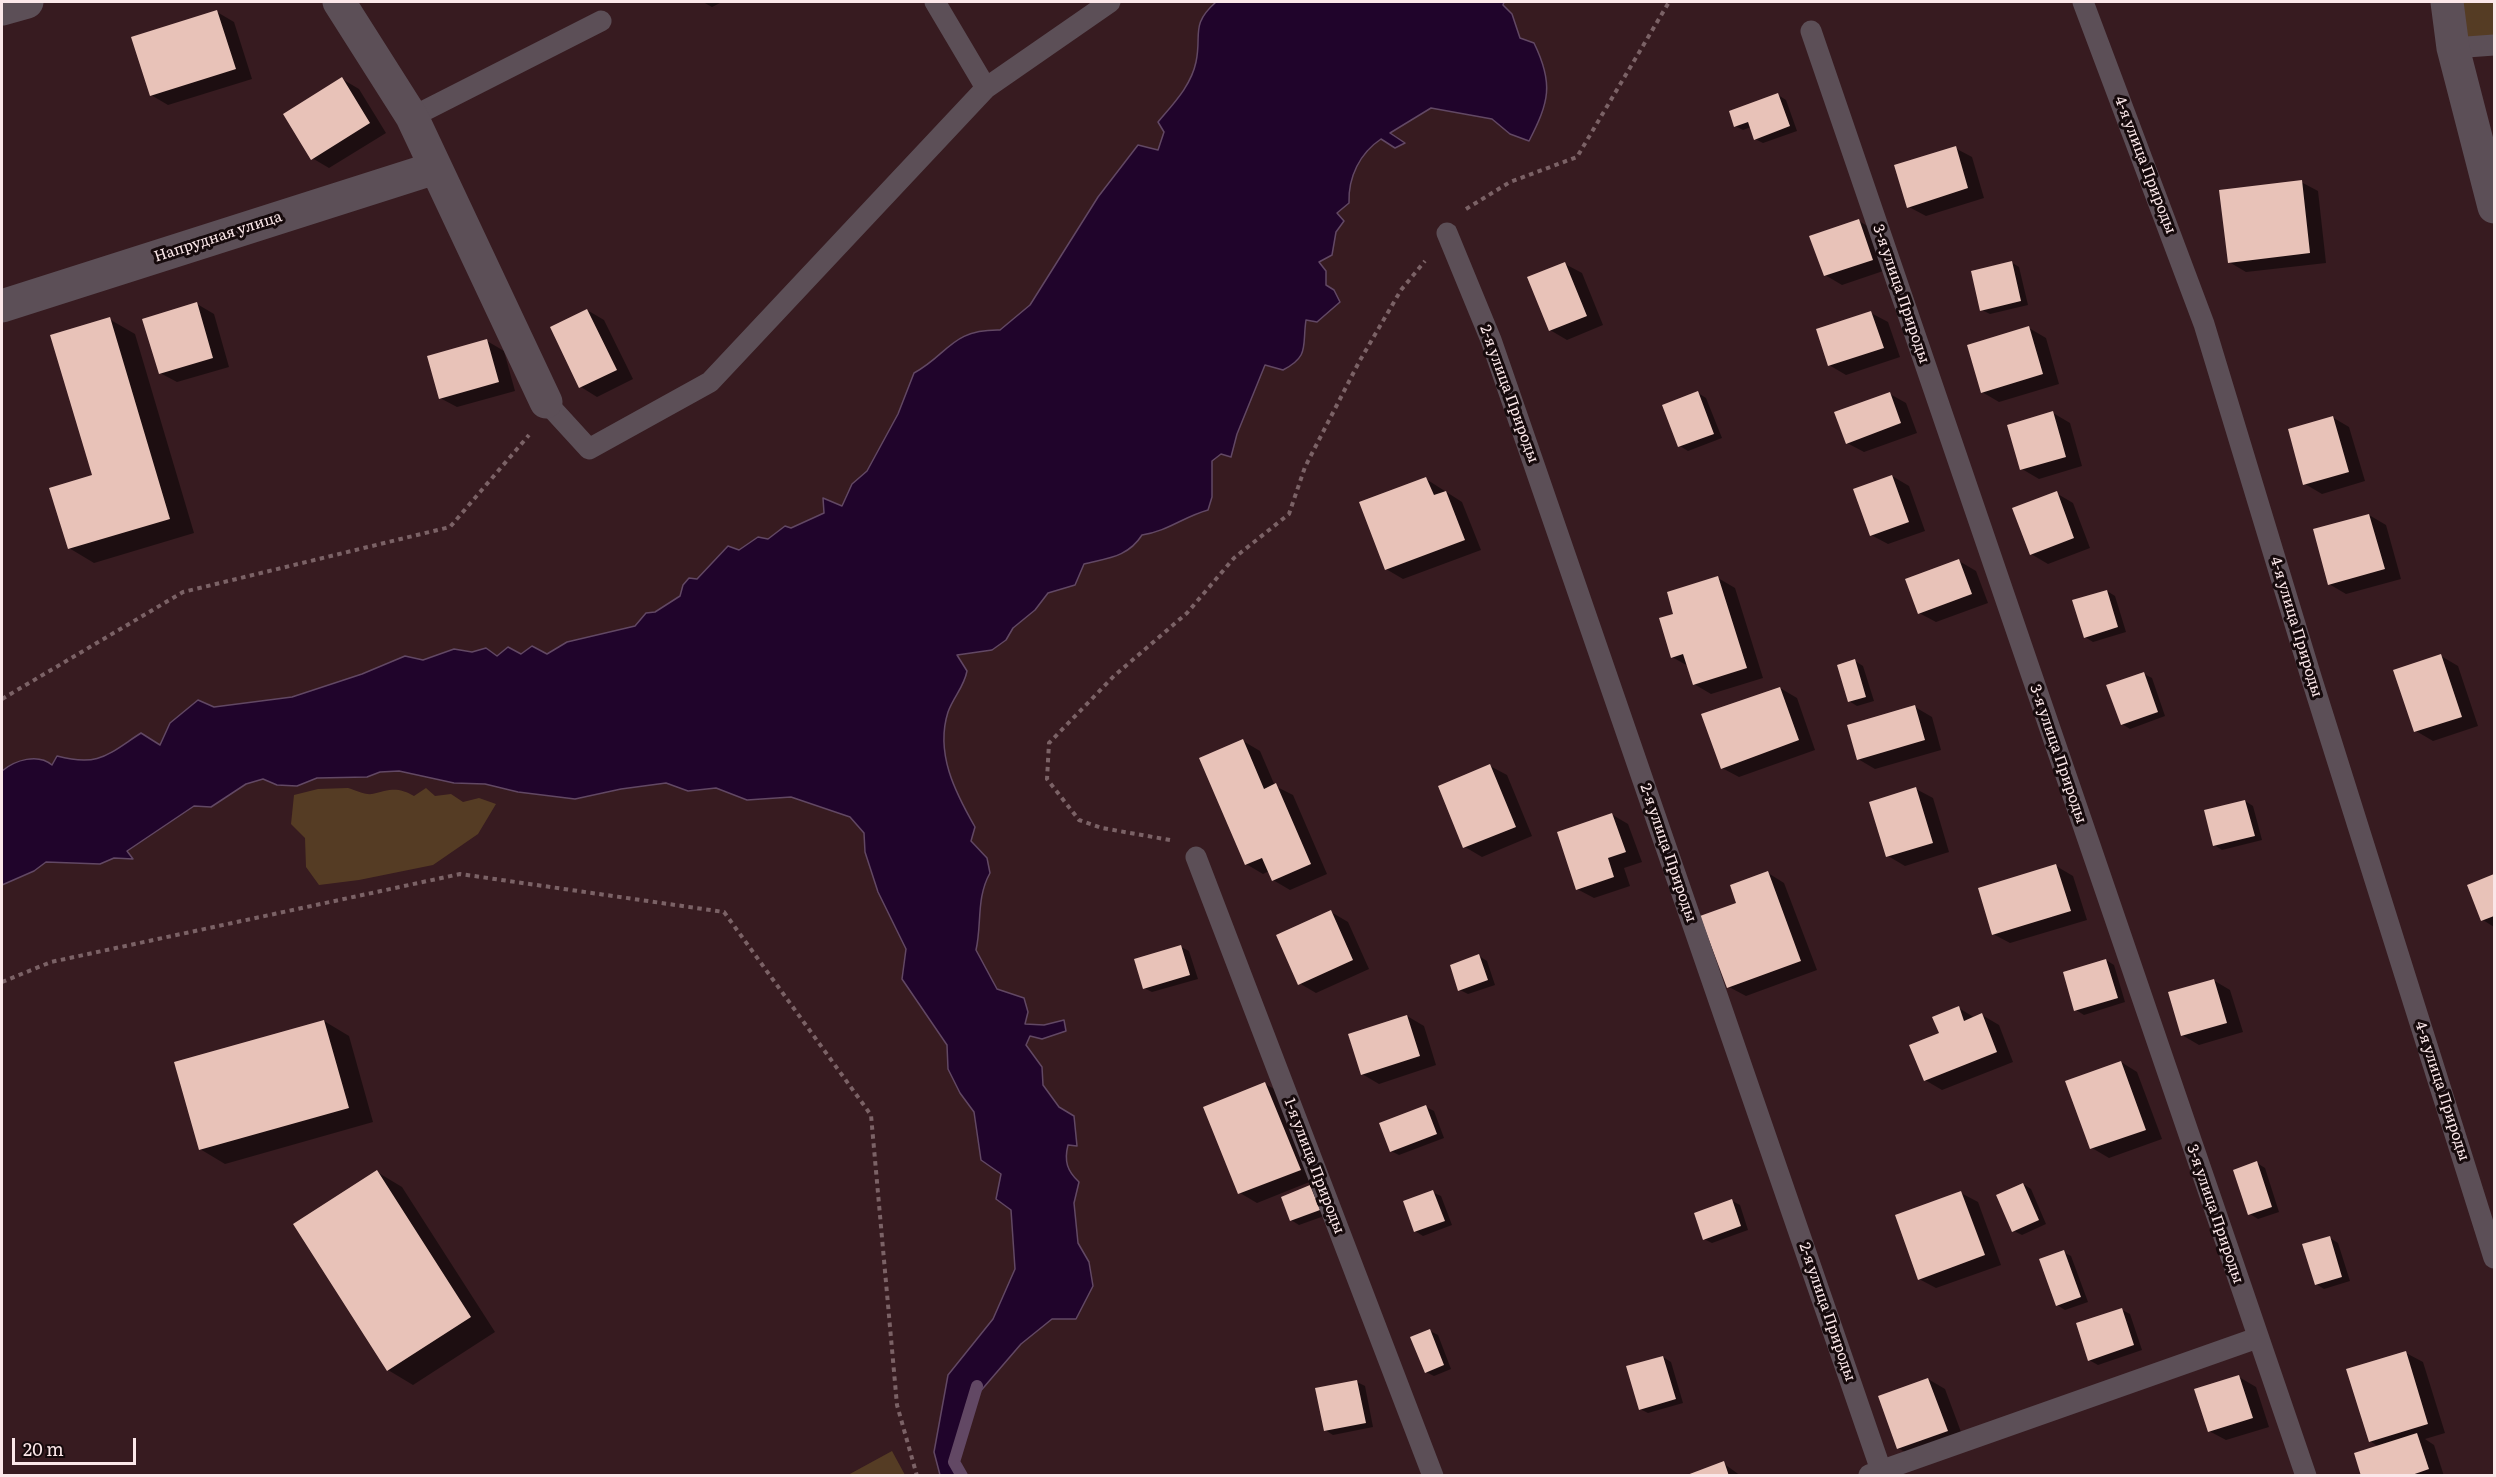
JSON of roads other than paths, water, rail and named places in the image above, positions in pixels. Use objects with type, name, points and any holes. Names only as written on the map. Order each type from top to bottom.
[{"type":"street","points":[[2,9],[27,2]]},
{"type":"street","points":[[339,2],[412,117],[546,402]]},
{"type":"street","points":[[2447,2],[2453,48],[2494,207]]},
{"type":"street","name":"Напрудная улица","points":[[2,306],[435,168]]},
{"type":"lane","points":[[935,2],[986,88]]},
{"type":"lane","points":[[546,402],[589,448],[710,382],[986,88],[1110,2]]},
{"type":"lane","name":"4-я улица Природы","points":[[2083,2],[2204,324],[2312,680],[2494,1258]]},
{"type":"lane","points":[[412,117],[601,21]]},
{"type":"lane","name":"3-я улица Природы","points":[[1811,31],[2306,1476]]},
{"type":"lane","points":[[2453,48],[2494,45]]},
{"type":"lane","name":"2-я улица Природы","points":[[1447,233],[1491,340],[1878,1474]]},
{"type":"lane","name":"1-я улица Природы","points":[[1196,857],[1433,1476]]},
{"type":"lane","points":[[1878,1474],[2257,1338]]},
{"type":"waterway","points":[[962,1476],[954,1462],[977,1386]]}]
